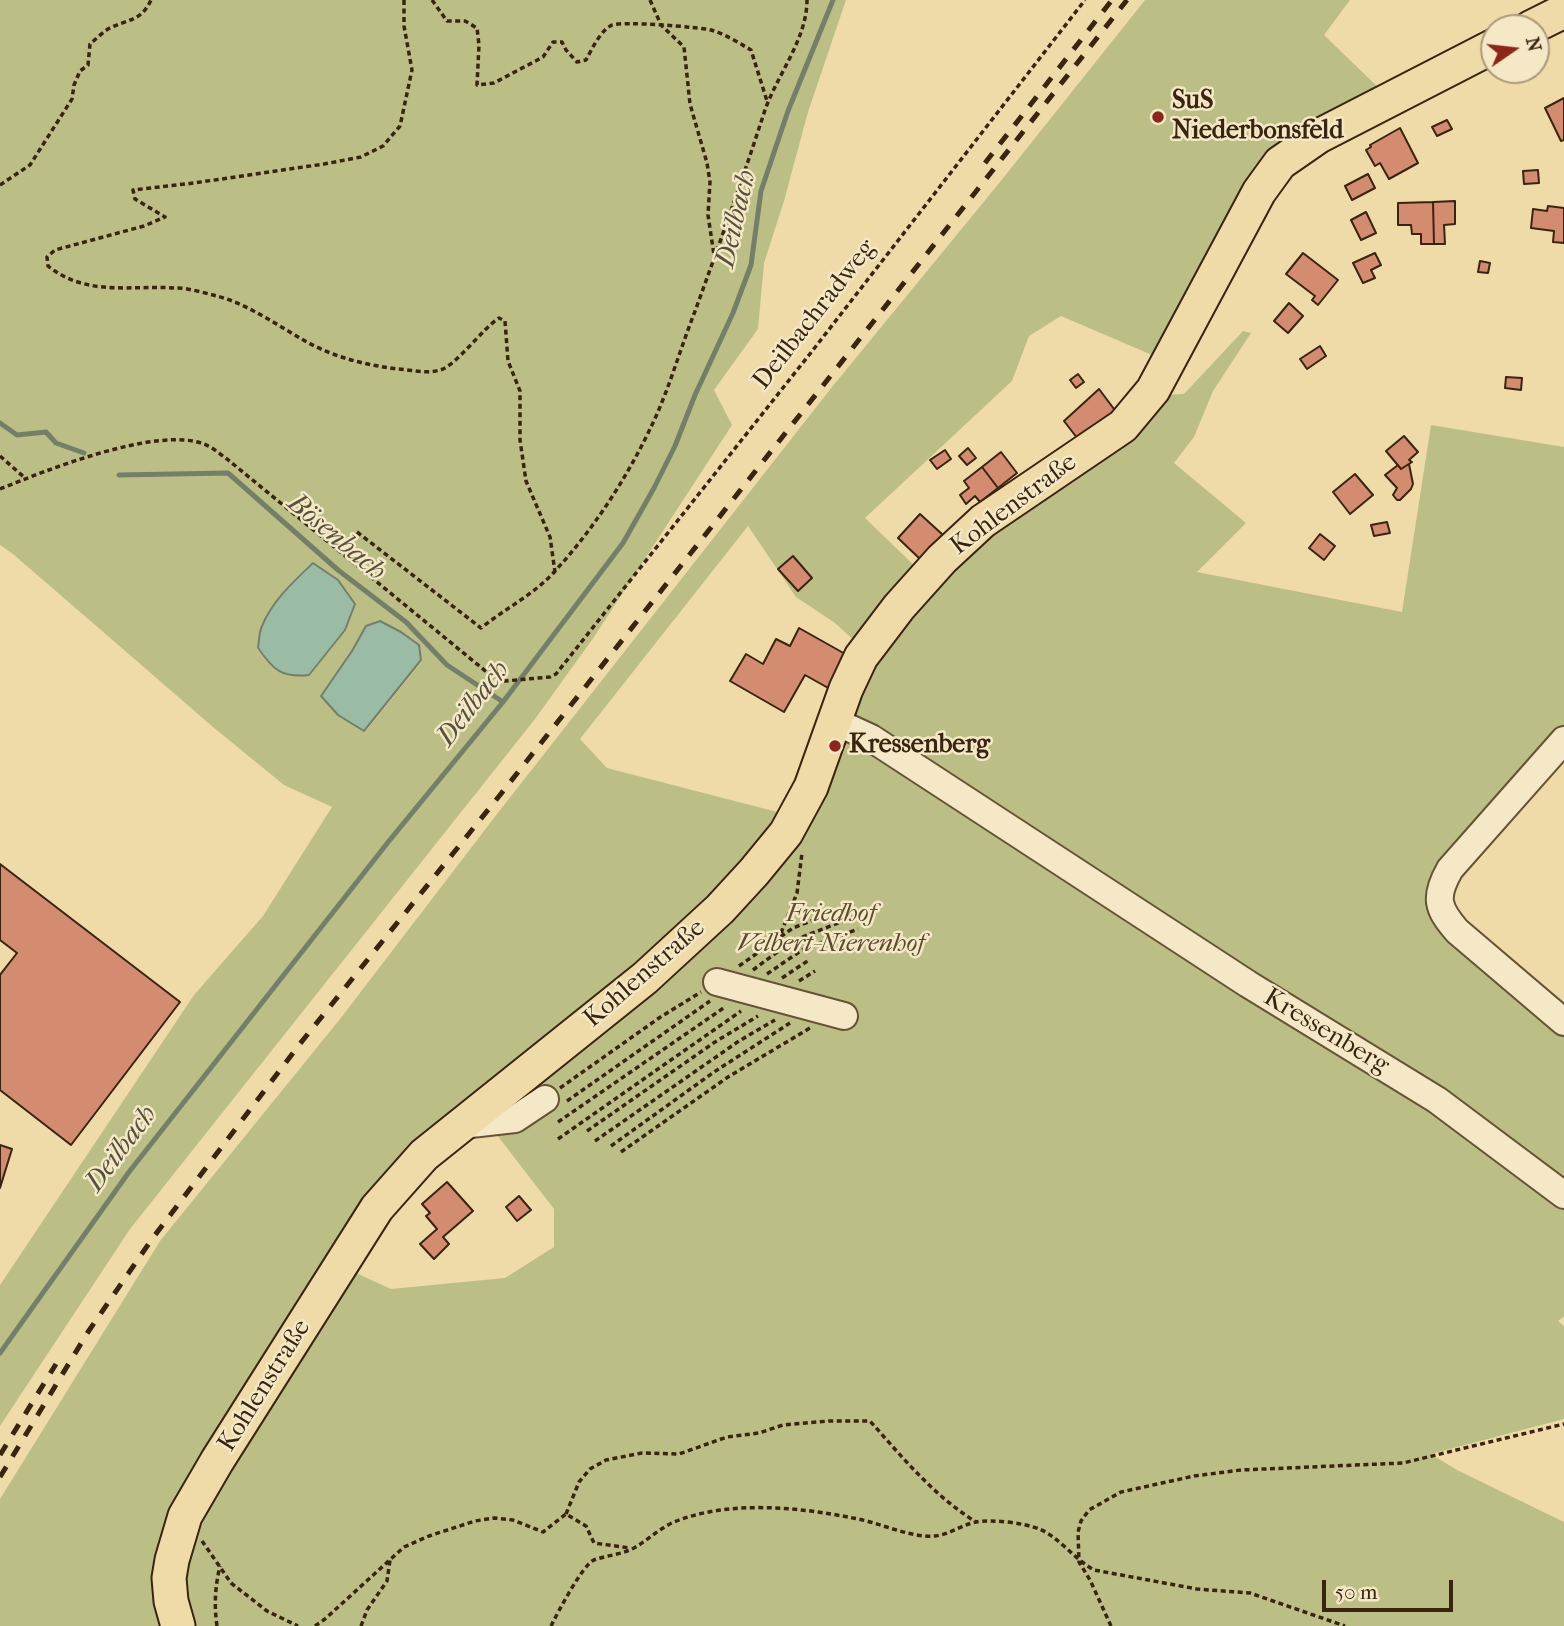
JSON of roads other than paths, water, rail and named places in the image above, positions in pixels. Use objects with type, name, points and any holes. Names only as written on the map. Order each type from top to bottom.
[{"type":"main road","name":"Kohlenstraße","points":[[178,1626],[171,1601],[169,1578],[185,1516],[216,1461],[377,1208],[424,1155],[645,978],[737,891],[786,833],[811,787],[834,721],[861,657],[899,607],[942,559],[983,521],[1123,426],[1153,390],[1259,192],[1280,163],[1319,136],[1480,53]]},
{"type":"street","name":"Kressenberg","points":[[834,721],[871,738],[1248,984],[1437,1100],[1564,1195]]},
{"type":"street","points":[[1564,740],[1450,869],[1438,898],[1443,915],[1457,932],[1564,1023]]},
{"type":"street","points":[[462,1125],[516,1119],[551,1103]]},
{"type":"waterway","name":"Deilbach","points":[[0,1353],[129,1172],[389,841],[503,702],[623,543],[675,446],[733,313],[751,265],[761,191],[788,111],[833,0]]},
{"type":"waterway","name":"Bösenbach","points":[[0,423],[17,435],[46,432],[56,443],[84,453]]},
{"type":"waterway","name":"Bösenbach","points":[[119,475],[228,473],[338,570],[406,622],[447,665],[503,702]]},
{"type":"railway","points":[[985,163],[1112,0]]},
{"type":"railway","points":[[0,1477],[88,1332],[152,1239],[299,1045],[500,795],[1127,0]]},
{"type":"railway","points":[[0,1455],[56,1364]]},
{"type":"place","name":"SuS Niederbonsfeld","points":[[1158,117]]},
{"type":"place","name":"Kressenberg","points":[[835,746]]},
{"type":"park label","name":"Friedhof Velbert-Nierenhof","points":[[831,930]]}]
